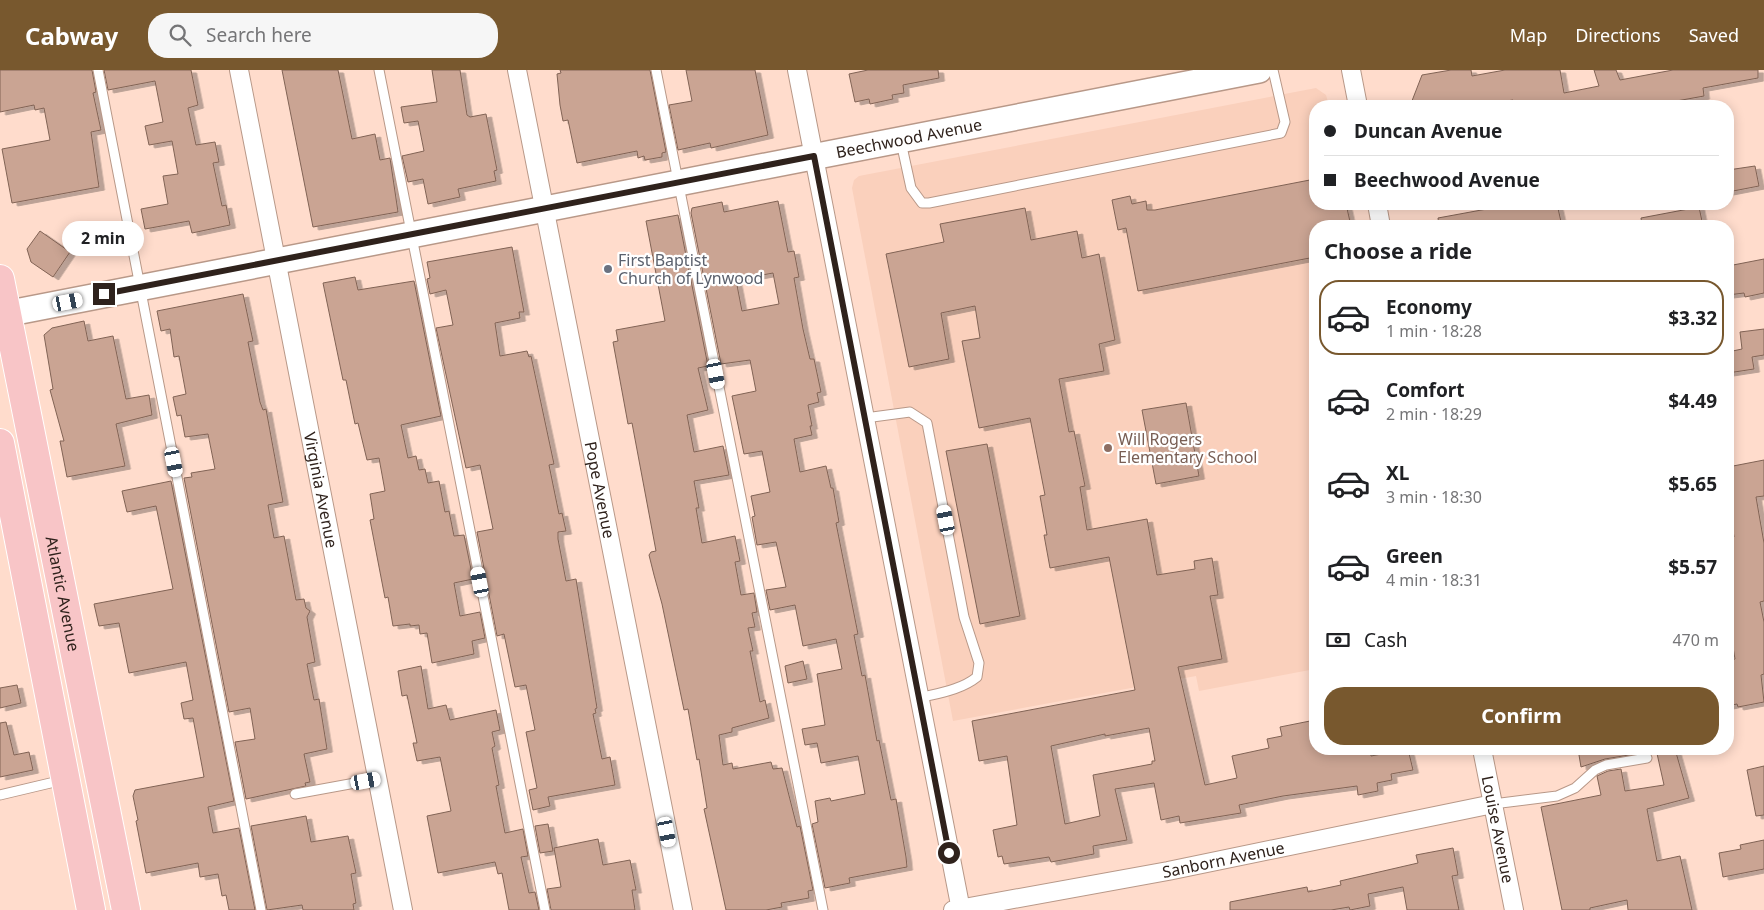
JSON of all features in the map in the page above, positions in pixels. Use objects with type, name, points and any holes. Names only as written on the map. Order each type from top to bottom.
[{"type":"main road","name":"Atlantic Avenue","points":[[0,279],[3,314],[126,910]]},
{"type":"main road","name":"Atlantic Avenue","points":[[0,443],[91,910]]},
{"type":"street","name":"Virginia Avenue","points":[[239,70],[403,910]]},
{"type":"street","name":"Pope Avenue","points":[[517,70],[683,910]]},
{"type":"street","points":[[797,70],[919,698],[958,910]]},
{"type":"street","name":"Beechwood Avenue","points":[[3,314],[1259,70]]},
{"type":"street","points":[[1351,70],[1357,100]]},
{"type":"street","name":"Louise Avenue","points":[[1483,755],[1514,910]]},
{"type":"street","name":"Sanborn Avenue","points":[[958,910],[1168,871],[1493,804]]},
{"type":"lane","points":[[98,70],[261,910]]},
{"type":"lane","points":[[379,70],[410,235],[545,910]]},
{"type":"lane","points":[[656,70],[823,910]]},
{"type":"lane","points":[[900,140],[914,195],[922,203],[929,203],[1280,133],[1285,122],[1273,70]]},
{"type":"lane","points":[[865,418],[910,412],[927,422],[964,617],[979,663],[977,677],[969,684],[950,691],[919,698]]},
{"type":"lane","points":[[1493,804],[1557,796],[1575,788],[1595,770],[1606,765],[1647,758]]},
{"type":"lane","points":[[295,794],[377,779]]},
{"type":"lane","points":[[0,795],[66,780]]},
{"type":"shaded area","name":"Will Rogers Elementary School","points":[[1316,88],[1326,95],[1327,100],[1309,100],[1309,210],[1349,210],[1351,220],[1309,220],[1309,670],[1199,691],[1196,676],[953,721],[852,188],[854,180],[859,176]]},
{"type":"building","points":[[0,70],[92,70],[96,92],[93,93],[101,130],[91,132],[99,187],[12,203],[2,149],[50,140],[44,108],[35,110],[34,105],[0,112]]},
{"type":"building","points":[[104,70],[191,70],[198,105],[188,108],[196,145],[215,142],[219,162],[213,163],[222,206],[226,205],[230,225],[192,233],[189,221],[145,229],[141,209],[168,204],[163,176],[178,174],[172,141],[149,145],[145,126],[163,122],[155,81],[108,90]]},
{"type":"building","points":[[282,70],[338,70],[352,139],[375,134],[380,160],[390,158],[398,212],[313,227]]},
{"type":"building","points":[[432,70],[460,70],[467,115],[470,117],[486,114],[497,170],[494,171],[496,181],[458,189],[460,197],[428,204],[423,179],[408,182],[402,156],[424,151],[418,121],[404,123],[401,107],[437,102]]},
{"type":"building","points":[[560,70],[650,70],[666,152],[662,153],[662,157],[645,160],[644,156],[638,158],[637,151],[577,163],[568,120],[563,121],[560,105],[557,74],[561,73]]},
{"type":"building","points":[[686,70],[755,70],[768,135],[711,148],[710,143],[678,150],[669,105],[692,101]]},
{"type":"building","points":[[868,70],[938,70],[939,78],[903,85],[904,93],[892,95],[893,99],[870,104],[869,99],[855,102],[849,74]]},
{"type":"building","points":[[1451,70],[1471,70],[1472,76],[1505,70],[1560,70],[1564,93],[1599,86],[1594,70],[1616,70],[1620,80],[1673,70],[1758,70],[1758,78],[1703,88],[1704,96],[1682,100],[1412,100],[1422,75]]},
{"type":"building","points":[[1755,166],[1759,186],[1734,191],[1734,169]]},
{"type":"building","points":[[1309,180],[1309,210],[1347,210],[1350,220],[1309,220],[1309,258],[1138,291],[1126,228],[1118,230],[1112,200],[1130,196],[1132,204],[1146,201],[1147,210]]},
{"type":"building","points":[[778,201],[788,252],[794,251],[799,277],[794,278],[803,329],[810,359],[814,359],[821,392],[817,393],[819,402],[808,405],[812,435],[794,439],[800,472],[826,466],[831,488],[833,488],[839,522],[836,523],[858,634],[854,635],[862,676],[865,675],[877,741],[879,740],[891,800],[896,799],[906,857],[907,867],[849,878],[850,883],[825,888],[812,824],[818,822],[815,801],[830,798],[831,801],[865,794],[858,756],[821,763],[817,743],[805,745],[802,729],[825,725],[817,674],[842,669],[836,639],[803,646],[795,605],[770,610],[766,590],[786,587],[776,542],[757,545],[752,517],[755,516],[751,496],[770,492],[762,451],[744,454],[732,396],[756,391],[750,360],[721,364],[691,213],[692,208],[722,202],[724,212]],"holes":[[[773,273],[779,304],[742,311],[736,280]]]},
{"type":"building","points":[[1025,208],[1031,240],[1077,231],[1082,258],[1099,254],[1115,340],[1099,344],[1104,371],[1059,379],[1069,432],[1074,431],[1085,486],[1080,487],[1087,530],[1147,519],[1157,575],[1195,569],[1194,561],[1212,558],[1218,595],[1210,596],[1222,659],[1178,667],[1205,785],[1237,778],[1232,756],[1269,748],[1267,739],[1282,736],[1280,727],[1309,721],[1309,755],[1409,755],[1413,770],[1391,774],[1392,780],[1377,783],[1378,791],[1358,795],[1357,786],[1283,796],[1239,805],[1241,813],[1180,823],[1179,816],[1161,820],[1154,783],[1115,789],[1127,840],[1093,846],[1094,854],[1051,862],[1049,857],[1004,864],[1002,856],[998,857],[993,830],[1017,825],[1007,756],[979,761],[972,721],[1135,690],[1109,557],[1050,568],[1044,535],[1047,535],[1040,496],[1045,495],[1030,418],[979,428],[962,341],[980,338],[975,306],[941,313],[949,359],[909,367],[886,254],[944,242],[940,224]],"holes":[[[1149,728],[1155,761],[1152,761],[1152,764],[1093,775],[1100,816],[1065,824],[1051,746],[1105,734],[1105,736]]]},
{"type":"building","points":[[1481,210],[1558,210],[1561,220],[1438,220],[1438,218]]},
{"type":"building","points":[[1683,210],[1700,210],[1702,220],[1641,220],[1641,218]]},
{"type":"building","points":[[678,215],[708,366],[698,368],[708,410],[687,415],[694,452],[723,446],[729,475],[694,481],[699,508],[696,508],[702,543],[735,536],[740,561],[735,562],[741,595],[754,593],[757,612],[752,613],[755,627],[748,628],[753,651],[750,651],[760,702],[765,700],[769,718],[732,728],[732,732],[719,735],[723,765],[732,763],[733,769],[771,762],[773,769],[782,768],[797,827],[800,826],[813,890],[808,891],[809,898],[781,903],[782,907],[766,910],[726,910],[704,809],[707,808],[699,759],[697,760],[688,709],[684,710],[662,604],[649,555],[651,552],[656,551],[632,423],[628,424],[613,342],[618,341],[616,330],[665,321],[646,221]]},
{"type":"building","points":[[40,231],[70,252],[53,277],[31,262],[27,249]]},
{"type":"building","points":[[512,247],[524,312],[519,312],[520,318],[495,323],[500,356],[527,351],[529,357],[531,356],[554,464],[549,465],[559,514],[562,513],[566,531],[558,532],[558,539],[566,581],[576,579],[597,708],[595,709],[596,713],[593,714],[602,759],[610,757],[615,785],[548,797],[550,806],[533,810],[529,790],[537,788],[526,732],[535,730],[526,685],[515,687],[504,634],[497,636],[477,532],[493,529],[480,465],[466,468],[436,328],[453,325],[446,290],[430,294],[427,279],[430,278],[427,262]]},
{"type":"building","points":[[1764,259],[1764,293],[1745,297],[1744,293],[1734,294],[1734,265]]},
{"type":"building","points":[[355,277],[358,290],[414,281],[441,416],[401,425],[408,458],[416,456],[419,470],[425,469],[428,483],[439,481],[445,512],[449,511],[454,536],[464,535],[473,579],[454,583],[460,616],[480,612],[485,638],[472,641],[474,654],[432,663],[427,633],[420,634],[419,625],[393,626],[388,597],[385,598],[370,520],[374,519],[370,494],[385,491],[379,458],[367,460],[358,423],[355,424],[346,380],[343,380],[323,283]]},
{"type":"building","points":[[243,294],[253,341],[248,342],[260,402],[263,410],[266,409],[283,502],[268,505],[274,538],[284,536],[296,600],[304,599],[306,608],[310,611],[307,617],[315,662],[307,664],[314,700],[319,699],[327,749],[304,754],[310,782],[305,783],[306,786],[246,799],[235,742],[255,739],[250,708],[229,712],[184,478],[192,477],[191,473],[215,469],[208,434],[185,437],[181,415],[177,416],[173,397],[186,394],[179,356],[174,357],[170,329],[161,331],[157,311]]},
{"type":"building","points":[[84,321],[88,341],[113,336],[126,399],[149,395],[152,415],[116,424],[125,466],[67,477],[60,441],[64,441],[50,390],[53,389],[44,335],[52,328]]},
{"type":"building","points":[[1764,329],[1764,355],[1752,357],[1754,369],[1734,372],[1734,351],[1742,349],[1740,332]]},
{"type":"building","points":[[1186,403],[1199,476],[1156,484],[1142,410]]},
{"type":"building","points":[[987,444],[1020,616],[980,624],[946,451]]},
{"type":"building","points":[[1764,460],[1764,496],[1756,497],[1764,543],[1764,601],[1760,602],[1764,622],[1764,674],[1761,675],[1764,702],[1738,707],[1737,704],[1734,705],[1734,466]]},
{"type":"building","points":[[171,481],[234,801],[208,807],[213,833],[239,828],[255,910],[229,910],[226,895],[222,896],[218,874],[200,877],[198,863],[146,873],[136,821],[138,820],[133,796],[135,790],[204,777],[193,718],[184,719],[181,703],[193,700],[186,662],[129,673],[119,623],[99,626],[94,604],[173,589],[156,506],[127,512],[122,491]]},
{"type":"building","points":[[803,661],[807,679],[788,683],[785,666]]},
{"type":"building","points":[[421,666],[428,709],[446,705],[450,720],[496,710],[500,730],[492,732],[495,746],[492,748],[499,785],[496,786],[505,833],[523,829],[528,856],[521,857],[529,893],[535,892],[539,910],[509,910],[502,873],[498,874],[495,862],[438,873],[427,816],[451,811],[440,757],[417,761],[413,743],[417,743],[407,695],[402,696],[398,671]]},
{"type":"building","points":[[17,685],[21,703],[0,708],[0,688]]},
{"type":"building","points":[[6,722],[14,755],[29,752],[33,770],[0,777],[0,723]]},
{"type":"building","points":[[1579,755],[1629,755],[1605,759],[1581,767]]},
{"type":"building","points":[[1657,755],[1677,755],[1689,798],[1647,809],[1657,861],[1680,856],[1692,910],[1628,910],[1627,900],[1590,908],[1590,910],[1562,910],[1541,807],[1601,795],[1597,776],[1608,771],[1621,769],[1625,791],[1664,785]]},
{"type":"building","points":[[1764,766],[1764,815],[1756,816],[1747,770]]},
{"type":"building","points":[[306,816],[311,842],[348,836],[356,873],[351,874],[356,903],[353,904],[354,910],[303,910],[302,905],[267,910],[251,826]]},
{"type":"building","points":[[548,824],[553,851],[540,853],[535,826]]},
{"type":"building","points":[[598,839],[603,865],[630,860],[636,890],[632,890],[635,910],[551,910],[547,889],[561,887],[554,848]]},
{"type":"building","points":[[1764,840],[1764,869],[1723,877],[1719,853],[1741,849],[1740,845]]},
{"type":"building","points":[[1453,848],[1458,875],[1452,876],[1459,910],[1407,910],[1403,887],[1368,894],[1370,906],[1350,910],[1349,907],[1331,910],[1230,910],[1230,902],[1307,887],[1308,892],[1341,885],[1340,881],[1418,863],[1416,855]]},
{"type":"place","name":"First Baptist Church of Lynwood","points":[[608,269]]},
{"type":"place","name":"Will Rogers Elementary School","points":[[1108,448]]},
{"type":"route","points":[[104,294],[814,156],[949,853]]}]
